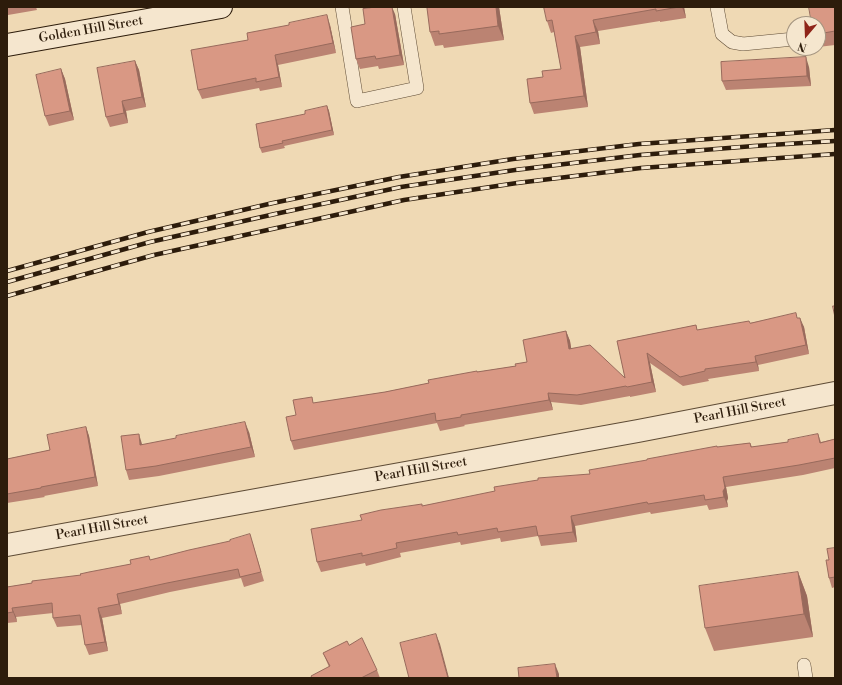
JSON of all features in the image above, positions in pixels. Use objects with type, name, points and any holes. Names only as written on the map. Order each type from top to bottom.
[{"type":"street","name":"Golden Hill Street","points":[[7,45],[221,7]]},
{"type":"street","name":"Pearl Hill Street","points":[[7,545],[622,434],[835,393]]},
{"type":"lane","points":[[342,7],[357,101],[417,88],[404,7]]},
{"type":"lane","points":[[717,7],[722,34],[732,42],[743,44],[786,39]]},
{"type":"lane","points":[[804,665],[806,678]]},
{"type":"building","points":[[392,7],[400,55],[376,59],[375,56],[356,59],[351,27],[365,24],[363,9]]},
{"type":"building","points":[[496,7],[498,26],[439,34],[439,31],[430,32],[427,8]]},
{"type":"building","points":[[544,7],[679,7],[656,11],[656,9],[593,20],[596,32],[575,36],[584,96],[530,103],[527,79],[543,77],[542,71],[561,69],[552,20],[547,21]]},
{"type":"building","points":[[809,7],[835,7],[835,31],[826,33],[826,16],[811,16]]},
{"type":"building","points":[[327,15],[333,43],[275,55],[279,77],[256,82],[256,78],[198,90],[191,50],[248,40],[247,33],[289,25],[289,23]]},
{"type":"building","points":[[806,57],[807,76],[722,81],[721,62]]},
{"type":"building","points":[[135,61],[142,97],[122,101],[124,113],[106,117],[97,68]]},
{"type":"building","points":[[61,69],[70,111],[45,116],[36,75]]},
{"type":"building","points":[[327,106],[332,130],[282,141],[283,143],[260,148],[256,124],[305,114],[305,111]]},
{"type":"building","points":[[833,306],[835,306],[835,317]]},
{"type":"building","points":[[796,313],[797,318],[800,318],[806,345],[755,356],[756,362],[705,369],[705,371],[680,377],[647,353],[652,382],[577,395],[548,393],[549,400],[461,415],[461,417],[436,421],[435,413],[291,441],[286,417],[296,415],[293,400],[312,397],[313,403],[385,392],[429,383],[428,380],[516,366],[515,364],[527,362],[523,340],[566,331],[569,349],[590,345],[625,378],[617,341],[696,325],[697,330],[749,321],[750,323]]},
{"type":"building","points":[[245,422],[251,447],[156,466],[126,470],[121,436],[139,434],[140,445]]},
{"type":"building","points":[[86,427],[95,477],[7,494],[7,459],[50,450],[47,435]]},
{"type":"building","points":[[818,434],[820,443],[835,439],[835,458],[723,477],[725,488],[723,491],[724,497],[705,500],[704,495],[648,504],[647,502],[571,516],[573,532],[538,536],[536,526],[498,532],[497,528],[458,535],[457,532],[396,543],[397,548],[362,556],[362,553],[317,562],[311,529],[362,520],[360,515],[381,510],[422,504],[422,506],[495,491],[494,487],[538,480],[538,478],[590,474],[589,470],[717,446],[750,443],[751,447],[788,442],[788,440]]},
{"type":"building","points":[[250,534],[261,572],[240,577],[238,569],[117,594],[119,604],[98,608],[105,642],[85,645],[80,615],[53,618],[52,603],[12,608],[13,612],[7,613],[7,587],[32,583],[32,581],[81,575],[80,574],[131,564],[130,560],[149,556],[150,560],[230,541]]},
{"type":"building","points":[[835,548],[835,577],[829,578],[826,560],[829,560],[827,549]]},
{"type":"building","points":[[798,572],[804,614],[705,628],[699,586]]},
{"type":"building","points":[[436,634],[448,678],[409,678],[400,643]]},
{"type":"building","points":[[362,638],[377,670],[361,678],[312,678],[311,676],[330,666],[323,653],[347,641],[349,645]]},
{"type":"building","points":[[555,664],[557,678],[519,678],[518,668]]},
{"type":"railway","points":[[7,271],[148,232],[273,203],[399,177],[513,159],[639,144],[835,130]]},
{"type":"railway","points":[[7,282],[150,242],[401,187],[515,170],[640,155],[835,141]]},
{"type":"railway","points":[[7,296],[154,255],[404,200],[517,183],[641,168],[835,154]]}]
